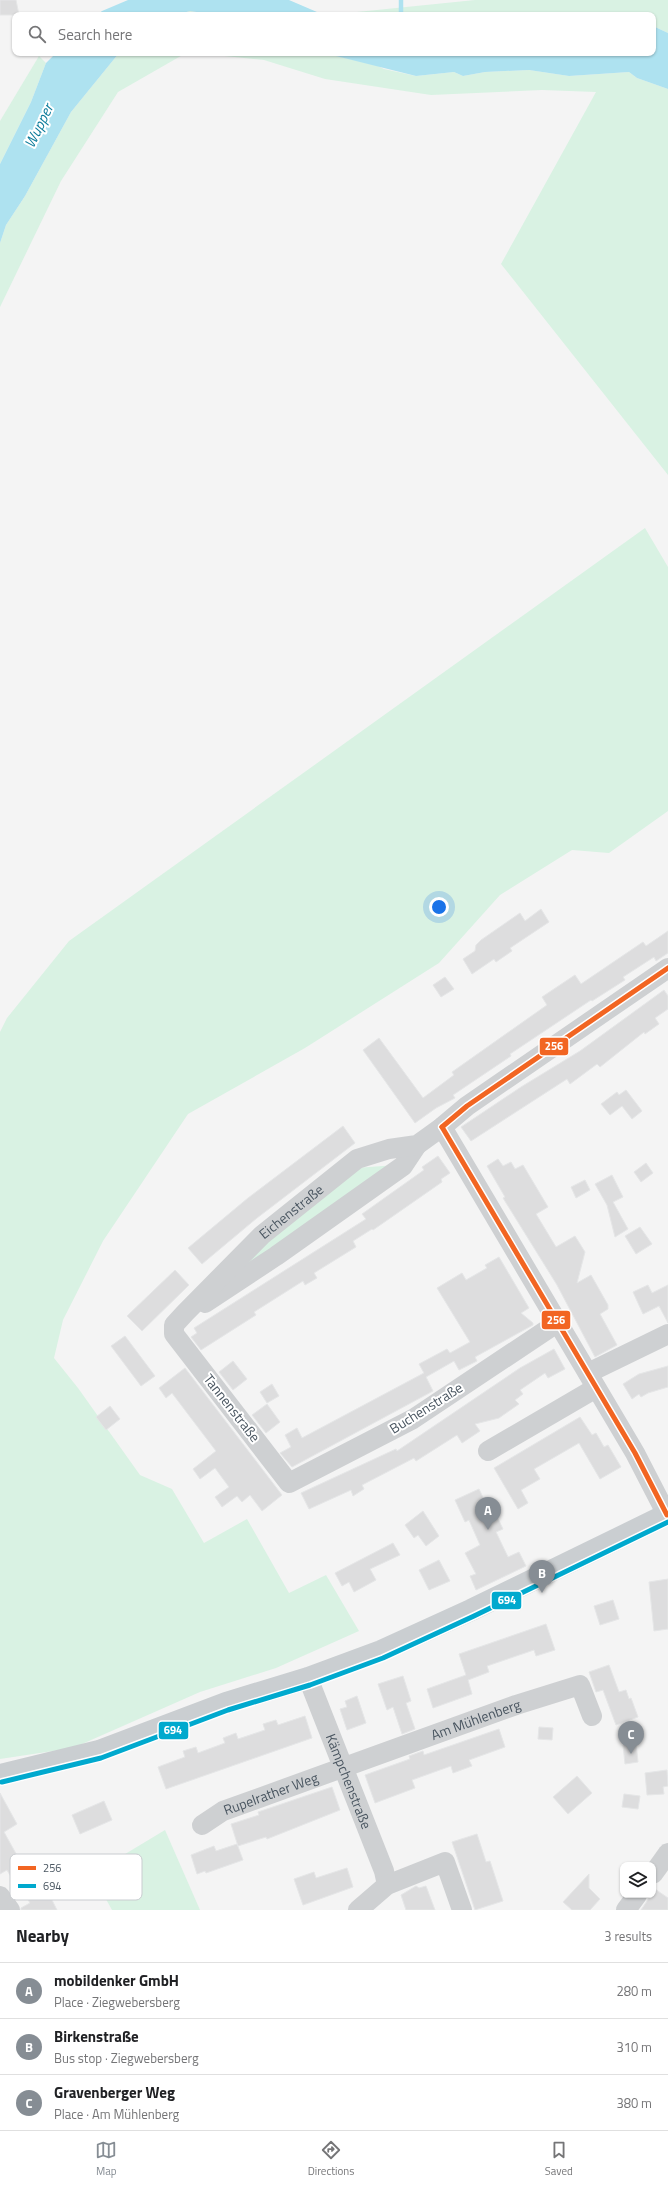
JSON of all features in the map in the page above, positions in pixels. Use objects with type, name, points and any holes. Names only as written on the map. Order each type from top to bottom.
[{"type":"main road","points":[[0,1774],[99,1751],[226,1703],[308,1678],[380,1651],[471,1610],[668,1514]]},
{"type":"street","name":"Eichenstraße","points":[[185,1313],[215,1298],[403,1166],[417,1145],[467,1106],[668,968]]},
{"type":"street","points":[[442,1127],[635,1453],[668,1514]]},
{"type":"street","name":"Eichenstraße","points":[[174,1334],[174,1325],[262,1235],[357,1159],[389,1149],[417,1145]]},
{"type":"street","name":"Buchenstraße","points":[[289,1483],[413,1419],[557,1323]]},
{"type":"street","name":"Tannenstraße","points":[[174,1334],[289,1483]]},
{"type":"street","points":[[488,1451],[592,1381],[668,1334]]},
{"type":"street","name":"Kämpchenstraße","points":[[308,1678],[384,1872],[387,1885]]},
{"type":"street","name":"Am Mühlenberg","points":[[342,1768],[516,1705],[580,1685],[592,1716]]},
{"type":"street","name":"Rupelrather Weg","points":[[202,1825],[223,1811],[342,1768]]},
{"type":"street","points":[[656,1870],[668,1854]]},
{"type":"street","points":[[358,1910],[387,1885],[445,1862],[462,1910]]},
{"type":"street","points":[[0,1896],[10,1910]]},
{"type":"street","points":[[626,1910],[636,1898]]},
{"type":"green space","points":[[475,0],[668,0],[668,33],[656,27],[656,12],[357,12]]},
{"type":"green space","points":[[39,56],[46,63],[31,102],[0,164],[0,121]]},
{"type":"green space","points":[[117,56],[181,56],[118,92],[61,181],[0,307],[0,243],[6,225],[25,196],[71,112]]},
{"type":"green space","points":[[225,56],[337,56],[416,76],[454,72],[463,76],[485,72],[529,70],[569,76],[629,72],[637,78],[668,89],[668,475],[501,264],[596,92],[542,90],[431,95],[325,79],[264,60]]},
{"type":"green space","points":[[645,528],[668,567],[668,811],[609,853],[572,850],[500,895],[439,963],[305,1048],[188,1114],[103,1241],[63,1320],[54,1358],[78,1388],[140,1475],[172,1489],[204,1543],[247,1519],[289,1593],[326,1575],[359,1631],[276,1668],[200,1692],[73,1748],[0,1759],[0,1032],[7,1018],[69,941]]},
{"type":"green space","points":[[397,1165],[240,1276],[234,1269],[355,1168]]},
{"type":"green space","points":[[165,1830],[200,1910],[112,1910],[106,1900],[142,1900],[142,1854],[125,1854]]},
{"type":"water","points":[[128,0],[289,0],[317,12],[101,12]]},
{"type":"water","points":[[656,27],[668,33],[668,89],[637,78],[629,72],[569,76],[529,70],[485,72],[463,76],[454,72],[416,76],[336,56],[656,56]]},
{"type":"water","name":"Wupper","points":[[53,56],[117,56],[71,112],[25,196],[6,225],[0,243],[0,164],[31,102],[46,63]]},
{"type":"building","points":[[0,0],[16,0],[18,12],[12,12],[12,15],[0,15]]},
{"type":"building","points":[[541,909],[549,922],[510,948],[512,951],[496,962],[494,959],[472,974],[463,959],[475,951],[476,945],[481,940],[520,913],[525,921]]},
{"type":"building","points":[[668,931],[668,953],[656,961],[654,957],[623,977],[625,980],[592,1001],[591,1000],[510,1054],[511,1056],[453,1095],[455,1098],[436,1108],[415,1123],[363,1050],[379,1038],[423,1098],[454,1075],[452,1072],[547,1005],[542,997],[575,975],[581,984],[643,942],[646,946]]},
{"type":"building","points":[[445,977],[454,989],[441,997],[433,985]]},
{"type":"building","points":[[664,990],[668,996],[668,1009],[655,1018],[659,1024],[645,1034],[644,1032],[600,1067],[597,1064],[570,1084],[567,1079],[471,1141],[461,1127],[521,1087],[580,1051]]},
{"type":"building","points":[[626,1090],[642,1111],[632,1119],[622,1106],[610,1115],[601,1104],[617,1092],[619,1095]]},
{"type":"building","points":[[343,1126],[355,1143],[257,1218],[202,1264],[188,1248],[248,1198]]},
{"type":"building","points":[[438,1156],[450,1173],[441,1179],[442,1182],[373,1230],[372,1229],[353,1241],[356,1247],[314,1273],[317,1278],[305,1285],[303,1281],[254,1312],[256,1315],[201,1350],[191,1337],[197,1333],[194,1328],[366,1219],[362,1214],[424,1170],[422,1167]]},
{"type":"building","points":[[498,1159],[503,1166],[511,1162],[515,1169],[523,1165],[548,1207],[536,1214],[556,1247],[575,1236],[585,1252],[577,1283],[591,1275],[608,1305],[608,1309],[600,1314],[617,1345],[595,1357],[557,1285],[503,1198],[505,1197],[487,1166]]},
{"type":"building","points":[[646,1163],[653,1173],[641,1182],[634,1172]]},
{"type":"building","points":[[612,1175],[623,1197],[613,1202],[628,1229],[615,1237],[607,1205],[595,1184]]},
{"type":"building","points":[[585,1180],[590,1190],[576,1198],[571,1187]]},
{"type":"building","points":[[640,1227],[652,1244],[636,1254],[625,1236]]},
{"type":"building","points":[[499,1257],[529,1308],[521,1313],[533,1323],[533,1325],[475,1357],[477,1361],[459,1370],[454,1361],[426,1377],[433,1391],[292,1467],[280,1453],[291,1447],[285,1435],[297,1428],[302,1438],[424,1373],[419,1364],[447,1349],[450,1353],[470,1342],[437,1288],[462,1273],[466,1280],[487,1268],[485,1265]]},
{"type":"building","points":[[175,1270],[189,1285],[142,1331],[127,1316]]},
{"type":"building","points":[[648,1285],[652,1293],[668,1285],[668,1323],[659,1306],[643,1314],[633,1292]]},
{"type":"building","points":[[125,1336],[155,1376],[141,1386],[111,1346]]},
{"type":"building","points":[[554,1349],[565,1369],[548,1378],[545,1373],[520,1390],[523,1394],[515,1400],[519,1404],[499,1418],[475,1424],[480,1431],[462,1443],[457,1435],[416,1461],[414,1458],[362,1485],[364,1489],[353,1496],[351,1490],[309,1509],[301,1493],[396,1449],[397,1451],[520,1368]]},
{"type":"building","points":[[233,1361],[247,1379],[233,1390],[219,1372]]},
{"type":"building","points":[[668,1366],[668,1387],[648,1393],[641,1397],[639,1394],[632,1399],[623,1384],[639,1374]]},
{"type":"building","points":[[185,1368],[282,1495],[262,1511],[250,1495],[242,1502],[237,1496],[222,1507],[215,1497],[229,1487],[215,1468],[200,1479],[193,1469],[216,1451],[172,1393],[166,1398],[159,1388]]},
{"type":"building","points":[[272,1384],[279,1396],[267,1403],[260,1392]]},
{"type":"building","points":[[267,1404],[280,1422],[266,1433],[252,1415]]},
{"type":"building","points":[[110,1406],[120,1419],[106,1430],[96,1417]]},
{"type":"building","points":[[580,1417],[592,1435],[596,1433],[604,1447],[608,1445],[621,1467],[600,1479],[579,1443],[534,1469],[540,1479],[521,1490],[528,1503],[518,1509],[494,1468]]},
{"type":"building","points":[[479,1489],[489,1510],[493,1508],[503,1529],[496,1532],[508,1557],[519,1552],[526,1566],[476,1590],[470,1576],[476,1574],[465,1553],[480,1545],[469,1520],[465,1522],[455,1500]]},
{"type":"building","points":[[423,1511],[439,1536],[426,1546],[418,1535],[414,1538],[405,1525]]},
{"type":"building","points":[[393,1543],[400,1555],[370,1569],[376,1580],[354,1592],[349,1582],[342,1586],[335,1573]]},
{"type":"building","points":[[439,1560],[450,1581],[429,1590],[419,1570]]},
{"type":"building","points":[[668,1579],[668,1629],[654,1631],[649,1582]]},
{"type":"building","points":[[613,1600],[619,1619],[600,1625],[594,1606]]},
{"type":"building","points":[[546,1624],[555,1650],[536,1656],[534,1650],[487,1666],[489,1672],[468,1680],[472,1694],[433,1708],[427,1689],[466,1675],[459,1654]]},
{"type":"building","points":[[609,1665],[619,1692],[626,1690],[629,1699],[631,1698],[638,1717],[616,1725],[603,1690],[596,1692],[589,1672]]},
{"type":"building","points":[[403,1676],[411,1701],[406,1703],[415,1729],[402,1734],[393,1707],[387,1710],[378,1684]]},
{"type":"building","points":[[357,1696],[366,1723],[347,1730],[340,1709],[347,1707],[345,1701]]},
{"type":"building","points":[[305,1716],[312,1738],[166,1789],[158,1767],[185,1757],[183,1751],[196,1747],[198,1753],[225,1743],[223,1738],[236,1733],[238,1739],[265,1730],[263,1724],[276,1720],[278,1725]]},
{"type":"building","points":[[539,1727],[553,1728],[552,1740],[538,1739]]},
{"type":"building","points":[[499,1729],[505,1747],[469,1760],[472,1766],[453,1773],[451,1766],[412,1780],[415,1788],[375,1803],[365,1775],[410,1759],[409,1756],[423,1751],[424,1755]]},
{"type":"building","points":[[636,1743],[638,1762],[625,1764],[623,1745]]},
{"type":"building","points":[[667,1770],[668,1786],[663,1787],[664,1794],[647,1795],[645,1773]]},
{"type":"building","points":[[577,1776],[592,1793],[568,1814],[553,1797]]},
{"type":"building","points":[[332,1787],[340,1810],[267,1839],[266,1837],[238,1846],[231,1824],[259,1815],[258,1812]]},
{"type":"building","points":[[0,1793],[17,1824],[4,1832],[16,1854],[10,1854],[10,1875],[7,1870],[0,1874]]},
{"type":"building","points":[[624,1794],[640,1796],[638,1809],[622,1807]]},
{"type":"building","points":[[104,1801],[112,1820],[80,1834],[72,1815]]},
{"type":"building","points":[[477,1834],[486,1862],[490,1861],[503,1901],[475,1910],[452,1842]]},
{"type":"building","points":[[237,1844],[243,1860],[206,1873],[205,1871],[197,1874],[191,1855],[214,1846],[216,1851]]},
{"type":"building","points":[[347,1868],[353,1887],[303,1905],[294,1879],[314,1872],[316,1878]]},
{"type":"building","points":[[589,1874],[589,1888],[600,1899],[590,1910],[572,1910],[563,1902]]},
{"type":"building","points":[[416,1886],[419,1888],[426,1886],[435,1910],[406,1910],[401,1895]]},
{"type":"building","points":[[656,1890],[668,1898],[668,1910],[641,1910],[649,1898],[656,1898]]},
{"type":"building","points":[[28,1900],[52,1900],[57,1910],[21,1910],[21,1908],[30,1903]]},
{"type":"waterway","points":[[401,0],[401,12]]},
{"type":"transit line","name":"256","points":[[442,1127],[467,1106],[668,968]]},
{"type":"transit line","name":"256","points":[[442,1127],[635,1453],[667,1515]]},
{"type":"transit line","name":"694","points":[[2,1782],[101,1758],[228,1710],[310,1685],[383,1658],[474,1616],[668,1522]]},
{"type":"place","name":"mobildenker GmbH","points":[[488,1530]]},
{"type":"place","name":"Birkenstraße","points":[[542,1593]]},
{"type":"place","name":"Gravenberger Weg","points":[[631,1754]]}]
